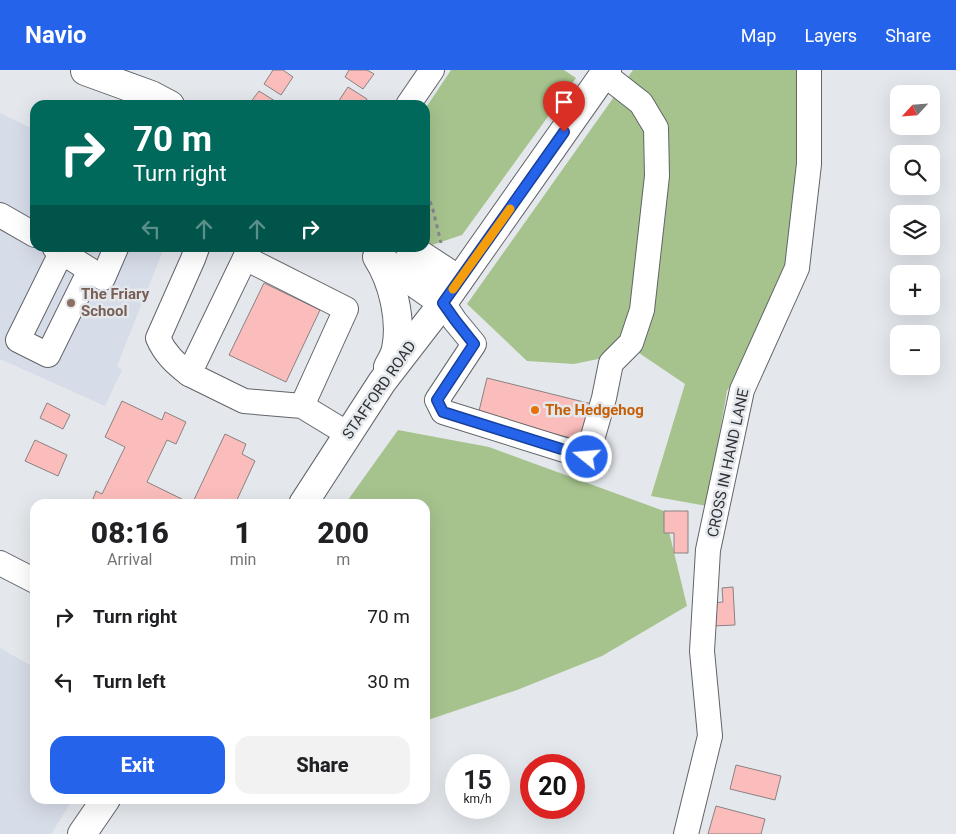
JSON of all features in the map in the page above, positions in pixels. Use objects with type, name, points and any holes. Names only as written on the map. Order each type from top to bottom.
[{"type":"highway","points":[[84,71],[132,100]]},
{"type":"highway","points":[[84,71],[160,100]]},
{"type":"highway","name":"STAFFORD ROAD","points":[[306,499],[382,382],[443,303],[606,72]]},
{"type":"highway","points":[[370,252],[443,303]]},
{"type":"highway","points":[[370,252],[384,268],[393,291],[397,331],[396,349],[382,382]]},
{"type":"highway","points":[[418,252],[463,275]]},
{"type":"highway","points":[[82,834],[103,804]]},
{"type":"street","points":[[411,100],[432,70]]},
{"type":"street","name":"CROSS IN HAND LANE","points":[[686,834],[710,736],[702,651],[708,550],[742,390],[796,268],[808,164],[809,70]]},
{"type":"street","points":[[443,303],[474,344],[437,400],[443,412],[587,457],[604,398],[611,363],[631,343],[642,310],[657,176],[656,128],[641,103],[606,72]]},
{"type":"street","points":[[0,215],[30,230]]},
{"type":"street","points":[[57,252],[18,340],[48,355],[97,274],[113,252]]},
{"type":"street","points":[[61,252],[97,274]]},
{"type":"street","points":[[196,252],[158,338],[163,350],[189,374],[244,401],[302,406],[348,434]]},
{"type":"street","points":[[189,374],[245,258],[346,309],[302,406]]},
{"type":"street","points":[[0,564],[30,579]]},
{"type":"path","points":[[430,201],[443,251],[463,275]]},
{"type":"shaded area","name":"The Friary School","points":[[0,113],[30,128],[30,252],[162,252],[117,366],[122,370],[105,406],[0,359]]},
{"type":"shaded area","points":[[0,648],[30,665],[30,804],[70,804],[51,834],[0,834]]},
{"type":"green space","points":[[451,70],[564,70],[576,78],[462,235],[432,245],[430,244],[430,102]]},
{"type":"green space","points":[[633,70],[815,70],[797,268],[727,391],[707,506],[651,496],[685,384],[636,351],[574,364],[527,361],[467,304]]},
{"type":"green space","points":[[398,430],[489,447],[664,511],[687,606],[602,656],[517,690],[430,719],[430,499],[349,499]]},
{"type":"building","points":[[273,70],[283,70],[293,77],[281,95],[264,84]]},
{"type":"building","points":[[349,70],[367,70],[374,74],[363,89],[345,77]]},
{"type":"building","points":[[348,87],[367,99],[366,100],[339,100]]},
{"type":"building","points":[[259,91],[273,100],[252,100]]},
{"type":"building","points":[[264,283],[320,310],[286,382],[229,355]]},
{"type":"building","name":"The Hedgehog","points":[[487,378],[592,404],[583,441],[478,415]]},
{"type":"building","points":[[122,401],[162,420],[165,412],[186,422],[176,444],[167,440],[147,482],[182,499],[93,499],[96,491],[102,494],[125,447],[105,437]]},
{"type":"building","points":[[47,403],[70,415],[63,429],[40,418]]},
{"type":"building","points":[[225,434],[246,444],[242,454],[255,461],[237,499],[194,499]]},
{"type":"building","points":[[35,440],[67,455],[58,476],[25,461]]},
{"type":"building","points":[[664,511],[688,511],[688,553],[674,553],[674,533],[664,533]]},
{"type":"building","points":[[733,587],[735,625],[713,626],[711,603],[723,602],[722,588]]},
{"type":"building","points":[[736,765],[781,776],[775,800],[730,789]]},
{"type":"building","points":[[716,806],[765,819],[761,834],[708,834]]},
{"type":"slow traffic","points":[[453,289],[510,209]]},
{"type":"place","name":"The Friary School","points":[[71,303]]},
{"type":"place","name":"The Hedgehog","points":[[535,410]]},
{"type":"route","points":[[564,132],[443,303],[474,344],[437,400],[443,412],[587,457]]}]
